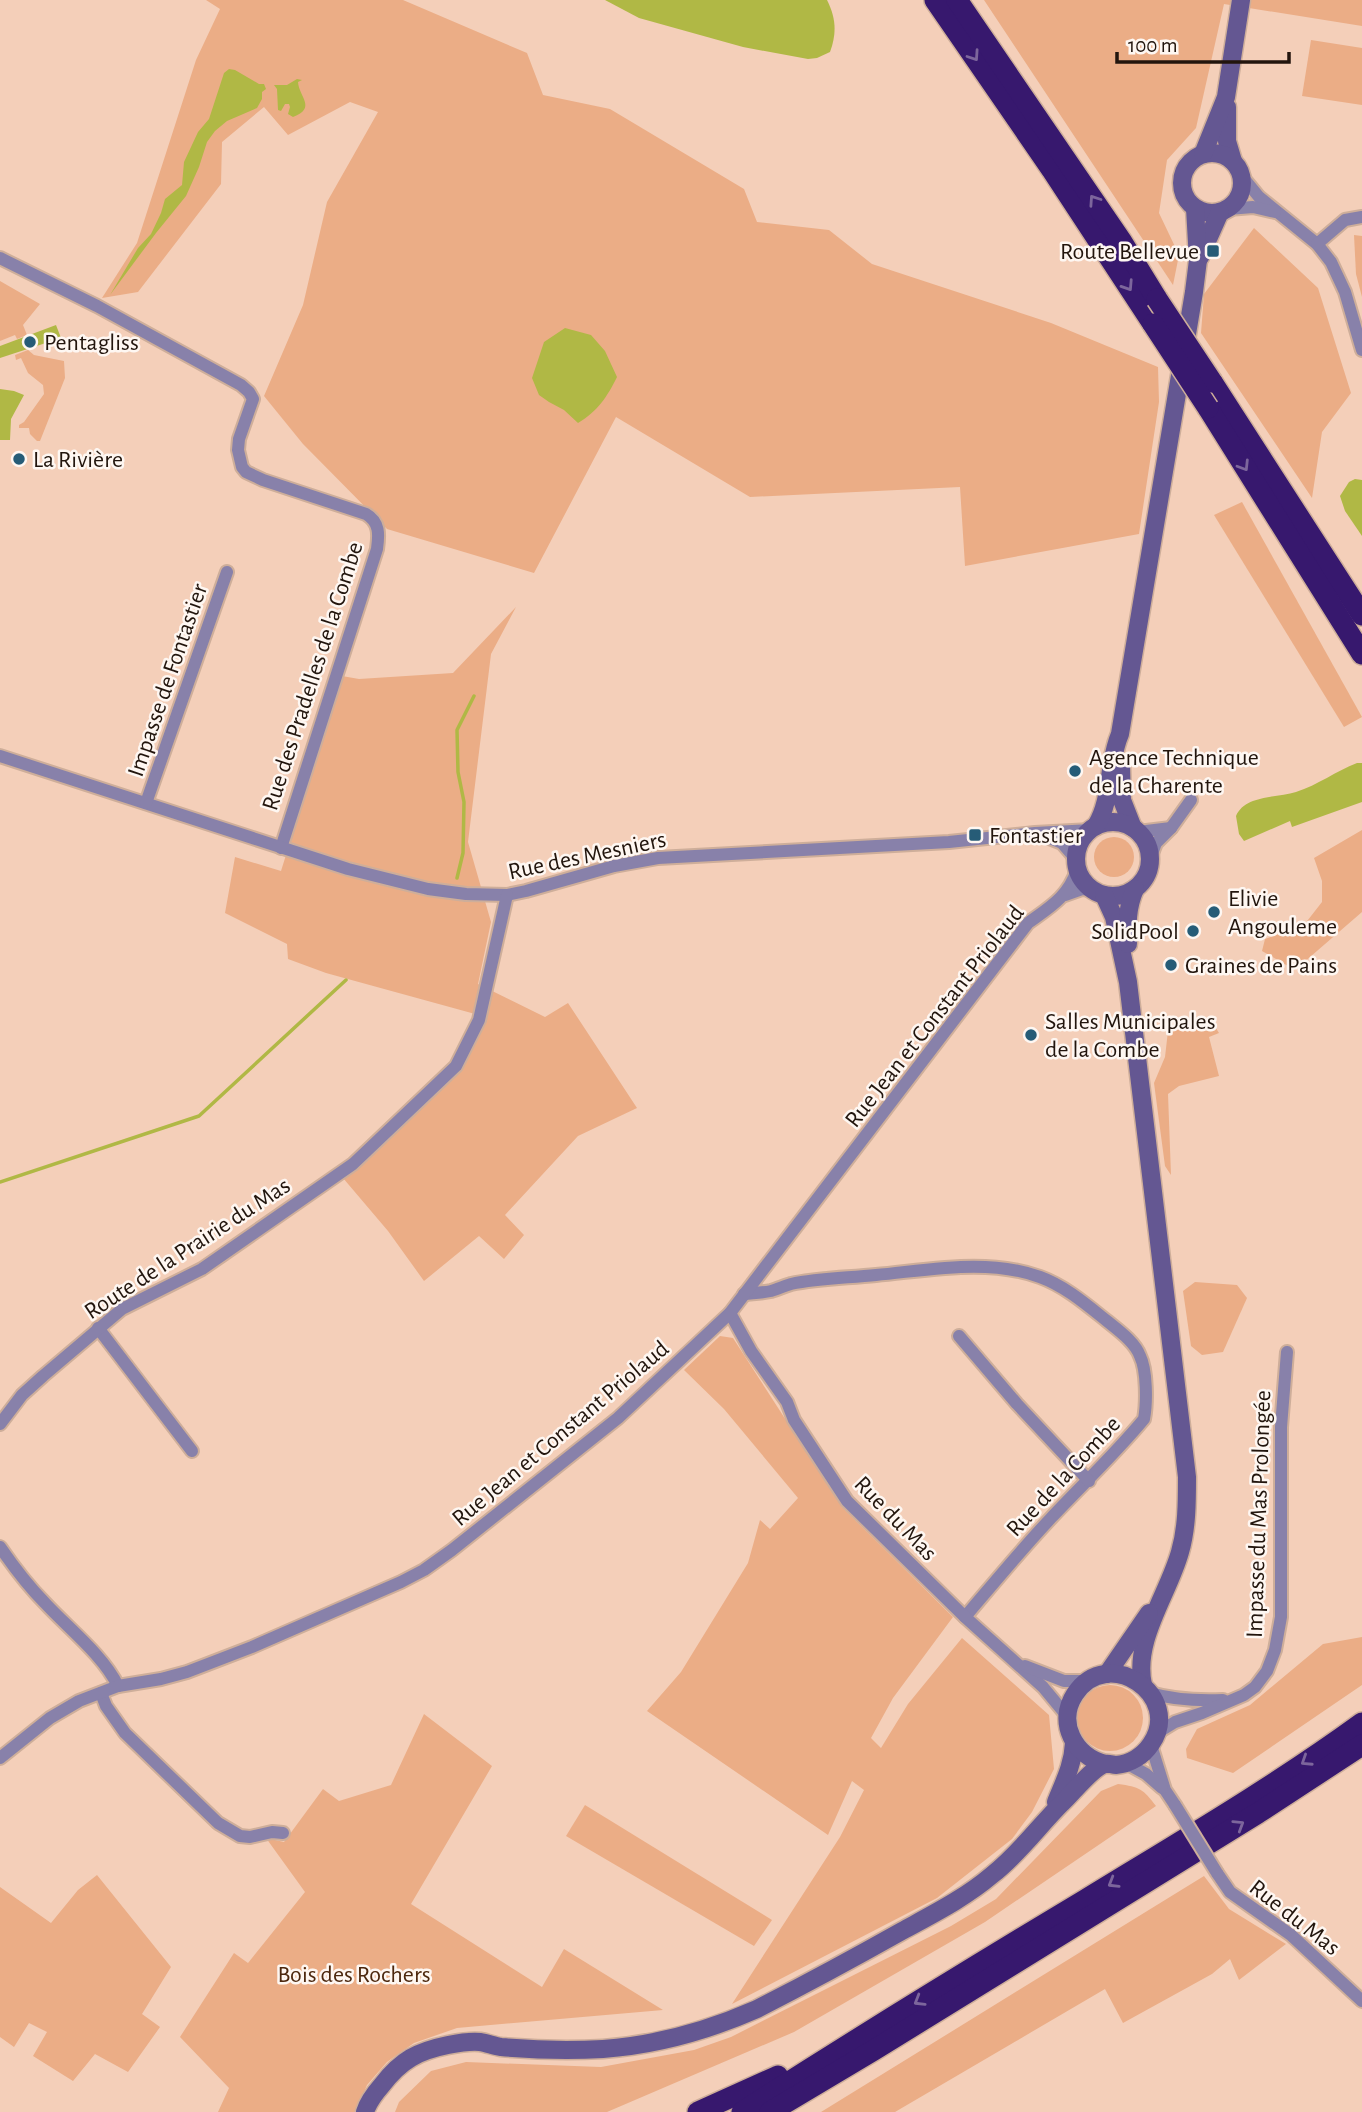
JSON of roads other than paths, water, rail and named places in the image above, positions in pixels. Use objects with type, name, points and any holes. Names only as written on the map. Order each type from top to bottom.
[{"type":"highway","points":[[935,0],[1052,170],[1208,408],[1362,654]]},
{"type":"highway","points":[[957,0],[1115,231],[1362,617]]},
{"type":"highway","points":[[743,2112],[1174,1845],[1362,1723]]},
{"type":"highway","points":[[770,2112],[1258,1813],[1362,1745]]},
{"type":"highway","points":[[788,2112],[874,2050]]},
{"type":"highway","points":[[698,2112],[802,2064],[828,2057]]},
{"type":"street","points":[[1198,260],[1224,211],[1234,204],[1241,190],[1237,168],[1227,141],[1226,97],[1241,0]]},
{"type":"street","points":[[1203,154],[1226,97]]},
{"type":"street","points":[[1276,212],[1253,207],[1203,212],[1195,208],[1184,195],[1182,178],[1189,163],[1203,154],[1219,153],[1237,168],[1251,188],[1276,212],[1317,244],[1331,262],[1345,292],[1362,350]]},
{"type":"street","points":[[1149,861],[1148,851],[1125,811],[1121,790],[1120,734],[1198,260],[1195,208]]},
{"type":"street","points":[[1317,244],[1345,220],[1362,217]]},
{"type":"street","name":"Rue des Pradelles de la Combe","points":[[0,258],[97,306],[241,385],[253,399],[239,439],[238,450],[246,472],[366,514],[378,527],[377,549],[281,848]]},
{"type":"street","name":"Impasse de Fontastier","points":[[146,803],[228,572]]},
{"type":"street","points":[[1077,865],[1080,843],[1093,828],[1106,805],[1115,745],[1120,734]]},
{"type":"street","name":"Rue des Mesniers","points":[[0,756],[348,869],[414,886],[466,894],[508,895],[614,866],[658,858],[949,842],[1093,828]]},
{"type":"street","points":[[1128,982],[1130,899],[1147,872],[1156,843],[1171,828],[1191,800]]},
{"type":"street","points":[[1093,828],[1108,823],[1121,823],[1135,830],[1171,828]]},
{"type":"street","points":[[1035,833],[1062,843],[1077,865],[1083,881],[1098,893],[1114,917],[1128,982],[1187,1477],[1183,1541],[1142,1650],[1140,1673],[1147,1689],[1158,1712],[1154,1739],[1136,1759],[1126,1763],[1105,1764],[1087,1757],[1074,1742],[1068,1725],[1067,1716],[1074,1696],[1088,1681],[1107,1674],[1126,1675],[1147,1689],[1162,1696],[1201,1701],[1230,1700]]},
{"type":"street","name":"Rue Jean et Constant Priolaud","points":[[0,1758],[64,1709],[101,1692],[187,1672],[280,1635],[424,1570],[618,1418],[730,1313],[1028,923],[1065,895],[1072,884],[1077,865]]},
{"type":"street","points":[[1098,893],[1115,896],[1135,889]]},
{"type":"street","name":"Rue Jean et Constant Priolaud","points":[[1065,895],[1082,890],[1098,893]]},
{"type":"street","name":"Route de la Prairie du Mas","points":[[0,1424],[22,1395],[122,1309],[202,1269],[353,1164],[456,1066],[479,1020],[508,895]]},
{"type":"street","name":"Rue de la Combe","points":[[744,1294],[769,1292],[789,1284],[828,1279],[983,1266],[1013,1268],[1062,1287],[1091,1308],[1136,1348],[1141,1357],[1144,1375],[1144,1419],[1003,1571],[965,1618]]},
{"type":"street","name":"Rue du Mas","points":[[730,1313],[751,1351],[787,1402],[794,1420],[847,1501],[965,1618],[1043,1688],[1067,1716]]},
{"type":"street","points":[[98,1328],[192,1451]]},
{"type":"street","points":[[959,1336],[1017,1404],[1089,1481]]},
{"type":"street","name":"Impasse du Mas Prolongée","points":[[1154,1739],[1175,1722],[1244,1695],[1255,1687],[1267,1671],[1275,1650],[1281,1618],[1281,1427],[1287,1352]]},
{"type":"street","points":[[0,1547],[42,1601],[90,1650],[118,1686]]},
{"type":"street","points":[[1107,1674],[1164,1593]]},
{"type":"street","name":"Rue du Mas","points":[[1012,1660],[1064,1681],[1088,1681]]},
{"type":"street","points":[[101,1692],[106,1706],[125,1733],[218,1823],[240,1836],[283,1833]]},
{"type":"street","name":"Rue du Mas","points":[[1154,1739],[1157,1770],[1165,1790],[1230,1892],[1291,1936],[1362,2001]]},
{"type":"street","points":[[1053,1813],[1070,1771],[1074,1742]]},
{"type":"street","name":"Rue du Mas","points":[[1126,1763],[1146,1774],[1165,1790]]},
{"type":"street","points":[[365,2112],[388,2076],[415,2054],[460,2043],[478,2042],[498,2046],[570,2050],[632,2046],[678,2038],[729,2021],[767,2004],[869,1950],[972,1890],[1011,1859],[1053,1813],[1105,1764]]},
{"type":"street","points":[[376,2112],[389,2086],[417,2063],[446,2053],[498,2046]]},
{"type":"waterway","points":[[457,878],[463,853],[464,802],[458,772],[457,730],[474,696]]},
{"type":"waterway","points":[[0,1182],[199,1116],[346,980]]},
{"type":"place","name":"Route Bellevue","points":[[1213,251]]},
{"type":"place","name":"Pentagliss","points":[[30,342]]},
{"type":"place","name":"La Rivière","points":[[19,459]]},
{"type":"place","name":"Agence Technique de la Charente","points":[[1075,771]]},
{"type":"place","name":"Fontastier","points":[[975,835]]},
{"type":"place","name":"Elivie Angouleme","points":[[1214,912]]},
{"type":"place","name":"SolidPool","points":[[1193,931]]},
{"type":"place","name":"Graines de Pains","points":[[1171,965]]},
{"type":"place","name":"Salles Municipales de la Combe","points":[[1031,1035]]},
{"type":"park label","name":"Bois des Rochers","points":[[354,1974]]}]
